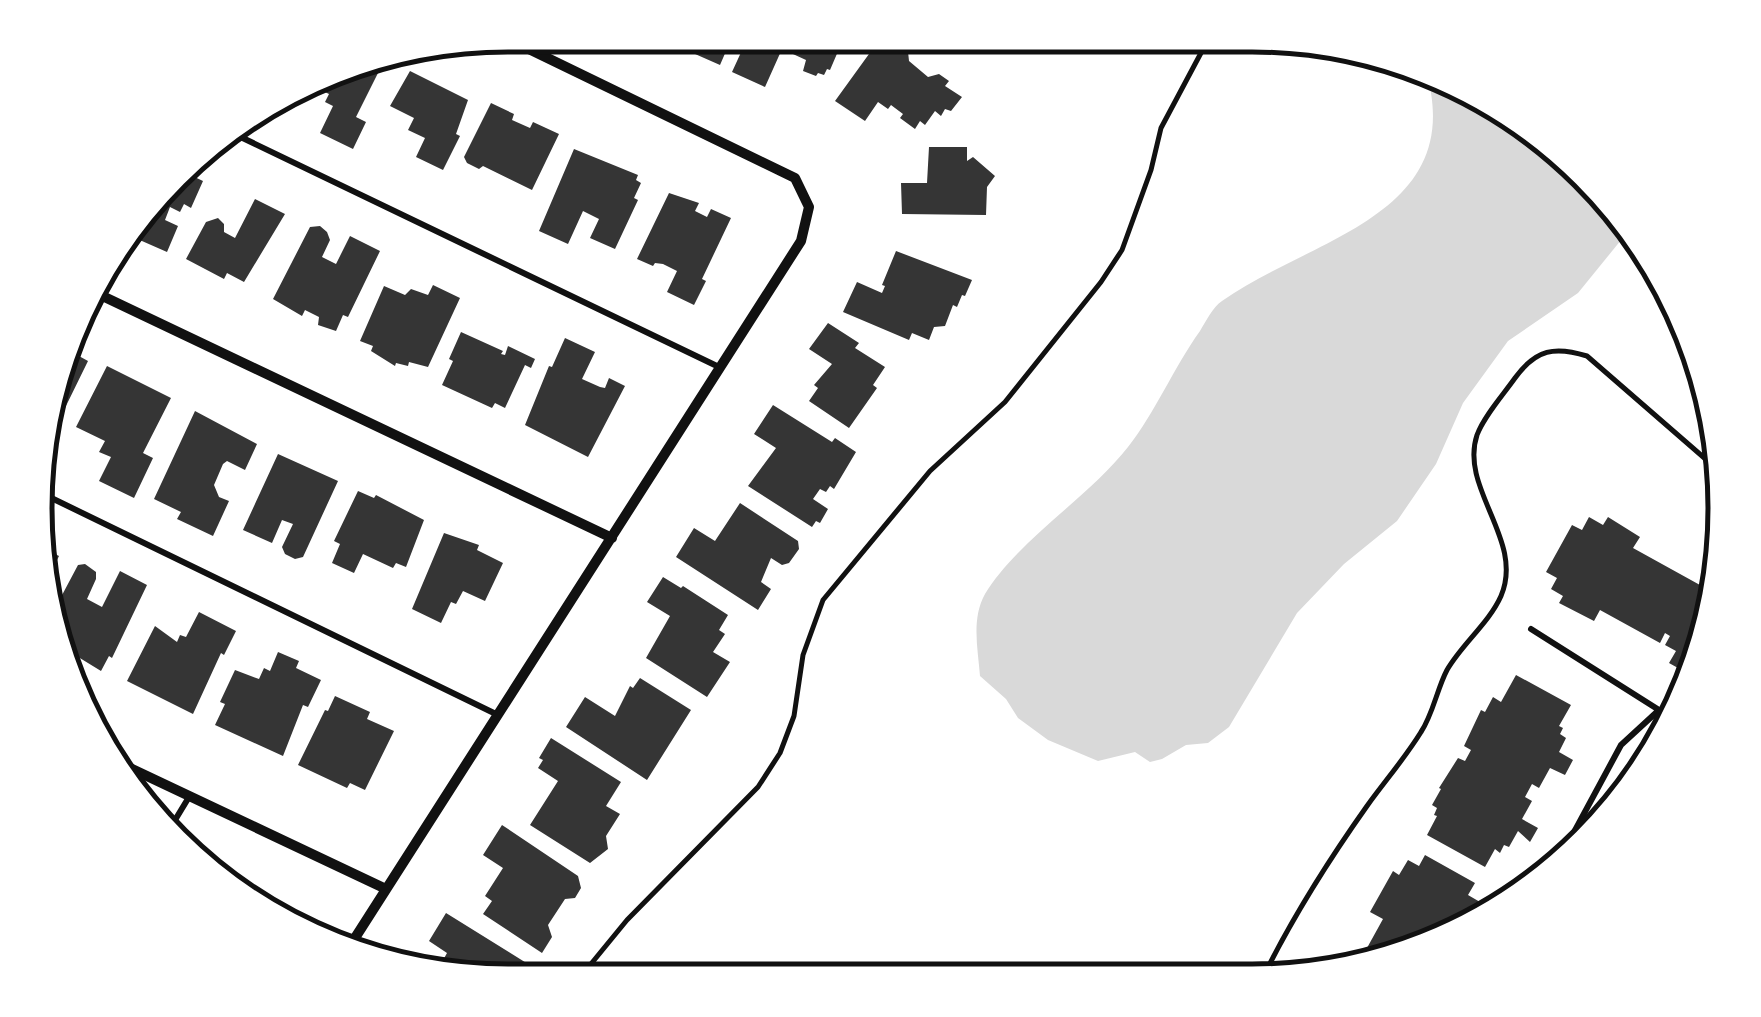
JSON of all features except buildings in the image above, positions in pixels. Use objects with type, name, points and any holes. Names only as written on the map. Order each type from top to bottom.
[{"type":"street","points":[[355,938],[801,241],[808,208],[795,178],[535,52]]},
{"type":"street","points":[[105,297],[612,538]]},
{"type":"street","points":[[135,770],[386,889]]},
{"type":"lane","points":[[243,138],[720,367]]},
{"type":"lane","points":[[52,498],[498,715]]},
{"type":"lane","points":[[1531,629],[1658,710],[1622,745],[1575,831]]},
{"type":"lane","points":[[175,819],[190,796]]},
{"type":"path","points":[[591,964],[628,920],[718,832],[773,764],[794,716],[804,655],[823,600],[930,471],[1005,402],[1101,282],[1122,250],[1152,170],[1161,128],[1201,52]]},
{"type":"path","points":[[1271,964],[1313,889],[1424,728],[1448,668],[1502,595],[1506,563],[1474,456],[1478,433],[1519,373],[1540,356],[1560,348],[1587,356],[1706,460]]},
{"type":"shaded area","points":[[1428,88],[1506,129],[1530,147],[1575,186],[1621,240],[1578,293],[1508,341],[1463,403],[1436,464],[1397,521],[1344,564],[1297,613],[1229,727],[1208,743],[1186,745],[1150,762],[1135,752],[1098,761],[1048,740],[1018,718],[1006,699],[980,676],[977,624],[985,594],[1015,556],[1094,484],[1128,447],[1219,304],[1373,217],[1403,191],[1424,159],[1433,120]]}]
